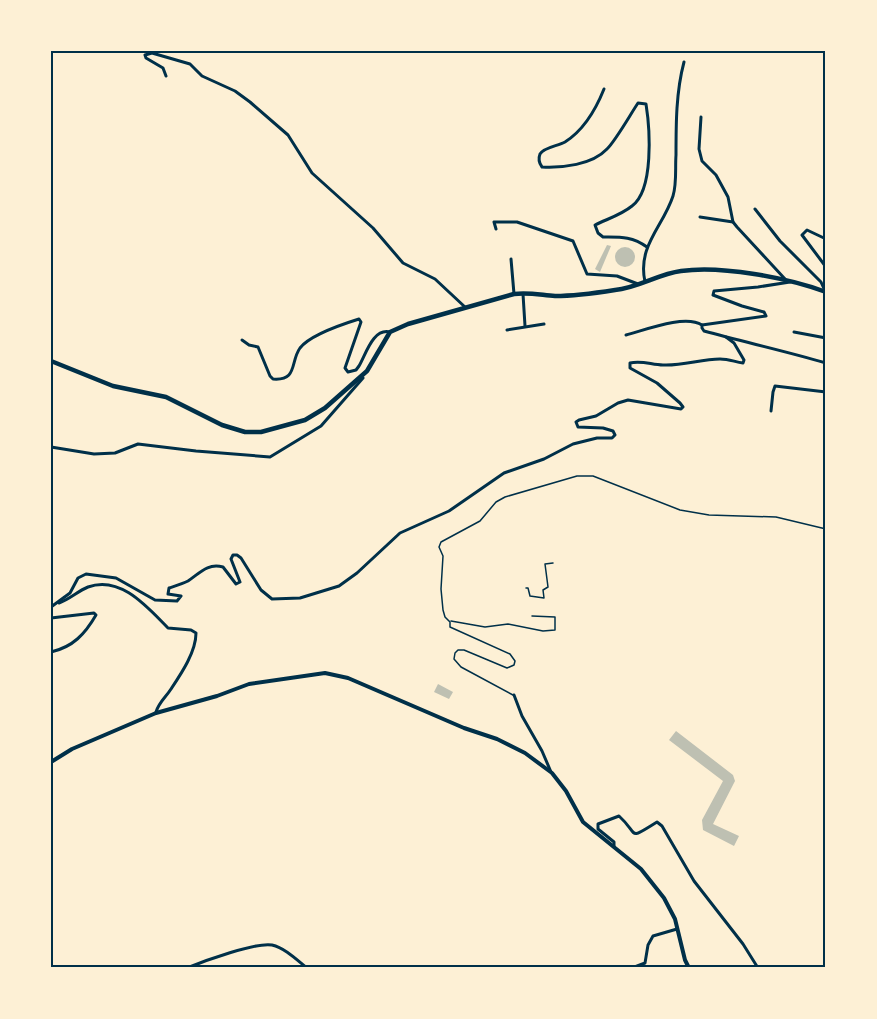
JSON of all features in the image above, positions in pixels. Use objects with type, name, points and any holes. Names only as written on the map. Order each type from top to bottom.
[{"type":"main road","points":[[51,361],[113,386],[166,398],[222,425],[253,433],[269,431],[305,420],[325,408],[367,371],[390,332],[401,326],[514,294],[523,292],[555,296],[618,290],[655,277],[682,271],[707,270],[788,281],[825,291]]},
{"type":"street","points":[[166,76],[163,68],[146,58],[145,55],[152,53],[190,64],[202,76],[235,91],[250,102],[288,135],[312,173],[373,228],[403,263],[435,279],[465,307]]},
{"type":"street","points":[[645,282],[643,272],[647,247],[674,194],[677,105],[684,62]]},
{"type":"street","points":[[604,89],[590,117],[564,142],[542,151],[539,163],[542,167],[568,168],[600,154],[607,150],[638,103],[646,104],[649,122],[648,178],[645,189],[634,205],[595,225],[603,237],[628,237],[647,247]]},
{"type":"street","points":[[701,117],[699,149],[702,161],[716,175],[728,197],[734,222],[788,281],[778,285],[714,291],[713,295],[721,299],[764,312],[766,316],[702,325]]},
{"type":"street","points":[[755,209],[780,241],[821,282],[825,291]]},
{"type":"street","points":[[700,217],[734,222]]},
{"type":"street","points":[[496,229],[494,222],[517,222],[573,241],[587,274],[616,276],[639,284]]},
{"type":"street","points":[[826,239],[807,230],[802,235],[826,267]]},
{"type":"street","points":[[511,259],[514,294]]},
{"type":"street","points":[[523,292],[525,326]]},
{"type":"street","points":[[242,340],[258,347],[270,376],[278,379],[285,378],[292,373],[300,349],[310,339],[359,319],[361,322],[345,368],[348,372],[356,370],[376,335],[385,331],[390,332]]},
{"type":"street","points":[[626,334],[676,321],[699,322],[704,331],[826,363]]},
{"type":"street","points":[[507,330],[544,324]]},
{"type":"street","points":[[794,332],[826,338]]},
{"type":"street","points":[[53,606],[70,592],[78,578],[86,574],[116,578],[155,600],[177,601],[181,599],[181,596],[168,594],[169,588],[186,582],[207,567],[214,565],[223,567],[236,584],[240,582],[231,559],[233,555],[241,558],[261,590],[272,599],[300,598],[339,586],[357,573],[400,533],[449,511],[504,473],[544,459],[573,444],[597,438],[612,438],[615,435],[613,431],[603,428],[578,427],[576,422],[579,420],[596,416],[628,400],[681,409],[683,406],[680,403],[657,383],[630,368],[630,363],[679,365],[732,359],[743,363],[741,354],[726,337]]},
{"type":"street","points":[[51,447],[94,454],[115,453],[138,444],[258,458],[270,457],[321,426],[367,371]]},
{"type":"street","points":[[771,411],[775,386],[826,392]]},
{"type":"street","points":[[53,606],[91,586],[106,585],[121,588],[134,597],[168,628],[191,630],[196,633],[196,641],[184,667],[170,691],[159,704],[156,713]]},
{"type":"street","points":[[51,618],[94,613],[96,615],[79,639],[65,649],[51,652]]},
{"type":"street","points":[[51,762],[72,749],[156,713],[258,682],[334,674],[364,684],[464,728],[497,739],[525,753],[552,773]]},
{"type":"street","points":[[514,695],[522,716],[552,773],[566,791],[584,822],[641,869],[657,888],[673,914],[689,968]]},
{"type":"street","points":[[613,847],[614,842],[598,829],[598,824],[620,816],[635,834],[640,834],[657,822],[662,826],[694,882],[743,944],[758,968]]},
{"type":"street","points":[[646,968],[648,945],[653,936],[677,929]]},
{"type":"street","points":[[187,968],[219,956],[270,944],[286,952],[307,968]]},
{"type":"street","points":[[632,968],[645,963]]},
{"type":"lane","points":[[514,695],[461,667],[454,659],[454,653],[464,650],[507,668],[514,665],[514,657],[452,629],[443,610],[441,589],[443,556],[439,547],[441,542],[480,521],[496,502],[505,497],[570,477],[586,475],[602,477],[689,512],[725,516],[776,517],[826,529]]},
{"type":"lane","points":[[450,622],[456,621],[485,627],[508,624],[543,631],[555,630],[555,617],[531,616]]},
{"type":"path","points":[[526,588],[530,596],[544,598],[543,590],[548,587],[545,564],[553,563]]},
{"type":"building","points":[[607,245],[611,246],[600,272],[595,269]]},
{"type":"building","points":[[621,247],[629,247],[635,253],[635,261],[629,267],[621,267],[615,261],[615,253]]},
{"type":"building","points":[[438,684],[453,692],[449,699],[434,692]]},
{"type":"building","points":[[676,731],[733,775],[735,781],[713,824],[739,836],[734,846],[703,830],[702,820],[723,781],[669,740]]}]
